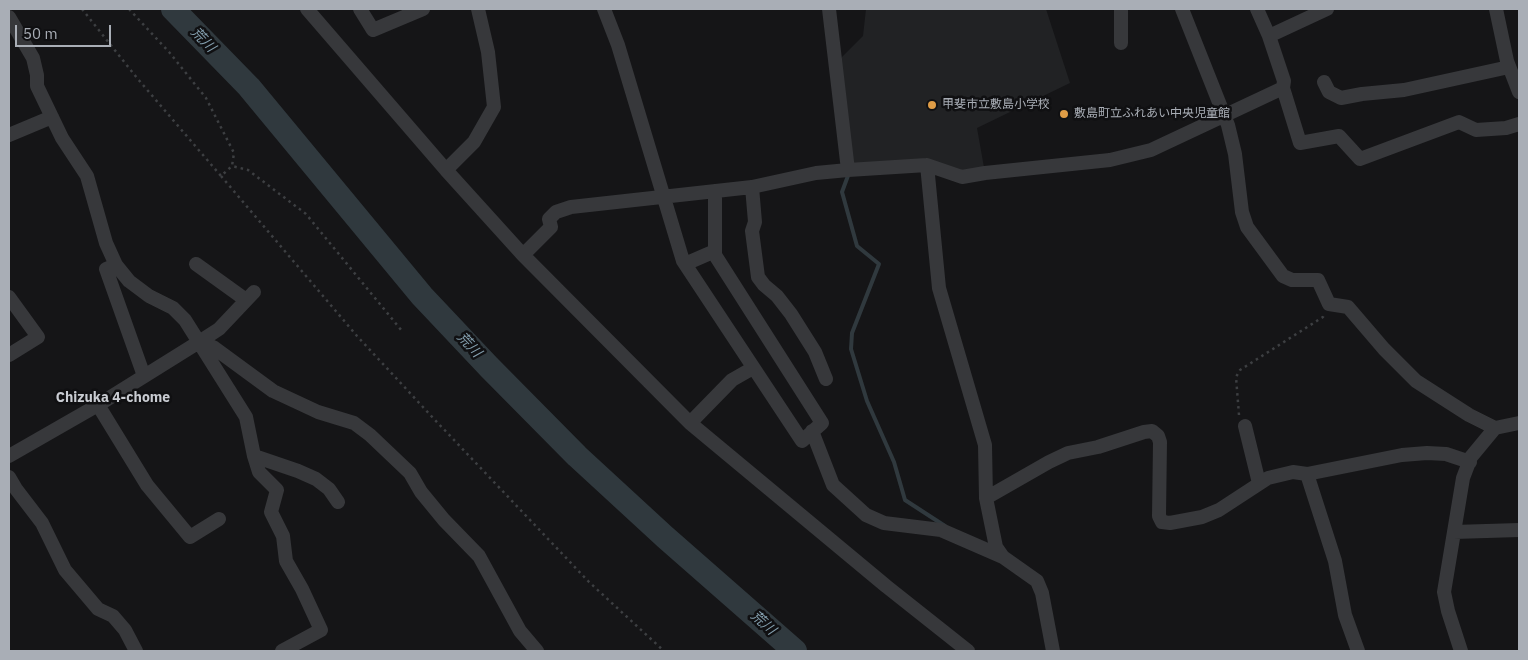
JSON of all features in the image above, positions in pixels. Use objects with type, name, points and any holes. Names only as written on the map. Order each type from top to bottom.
[{"type":"street","points":[[307,9],[446,170],[523,255],[690,423],[886,586],[968,651]]},
{"type":"street","points":[[360,9],[373,30],[423,9]]},
{"type":"street","points":[[446,170],[474,142],[494,108],[488,52],[478,9]]},
{"type":"street","points":[[604,9],[618,45],[683,261],[802,441],[822,423],[716,255],[715,191]]},
{"type":"street","points":[[829,9],[848,170]]},
{"type":"street","points":[[1121,9],[1121,43]]},
{"type":"street","points":[[1182,9],[1228,125],[1235,154],[1242,212],[1247,227],[1283,276],[1292,280],[1318,280],[1329,304],[1348,307],[1384,349],[1416,381],[1495,428]]},
{"type":"street","points":[[1257,9],[1269,36],[1284,81],[1283,88],[1300,143],[1339,136],[1360,159],[1459,122],[1476,130],[1506,128],[1519,124]]},
{"type":"street","points":[[1269,36],[1326,9]]},
{"type":"street","points":[[1496,9],[1507,61],[1519,92]]},
{"type":"street","points":[[9,17],[33,58],[37,75],[37,86],[62,138],[87,176],[106,243],[116,265],[129,281],[150,296],[173,308],[185,320],[246,417],[259,472],[277,490],[271,512],[284,536],[286,561],[302,589],[321,630],[282,651]]},
{"type":"street","points":[[1324,82],[1329,92],[1341,98],[1404,90],[1509,68]]},
{"type":"street","points":[[523,255],[550,227],[549,219],[556,212],[571,208],[752,187],[816,173],[848,170],[927,165],[962,177],[1110,160],[1151,150],[1283,88]]},
{"type":"street","points":[[9,135],[52,117]]},
{"type":"street","points":[[927,165],[939,288],[985,445],[986,498],[996,546],[1003,557]]},
{"type":"street","points":[[752,187],[755,222],[752,231],[758,277],[777,296],[791,314],[815,352],[826,379]]},
{"type":"street","points":[[685,264],[715,250]]},
{"type":"street","points":[[9,456],[98,405],[219,329],[250,296],[196,264]]},
{"type":"street","points":[[116,265],[106,269],[144,376]]},
{"type":"street","points":[[9,297],[38,337],[9,355]]},
{"type":"street","points":[[199,342],[213,347],[272,391],[318,412],[354,423],[370,435],[410,473],[421,492],[444,520],[479,556],[520,631],[538,651]]},
{"type":"street","points":[[690,423],[732,380],[753,368]]},
{"type":"street","points":[[98,405],[147,485],[190,537],[219,519]]},
{"type":"street","points":[[1461,651],[1444,592],[1464,478],[1472,457],[1495,428],[1519,423]]},
{"type":"street","points":[[1245,426],[1259,483]]},
{"type":"street","points":[[986,498],[1068,453],[1098,447],[1152,431],[1158,436],[1160,442],[1159,516],[1162,522],[1170,523],[1202,517],[1219,510],[1268,478],[1293,472],[1307,474],[1402,455],[1427,453],[1446,454],[1470,462]]},
{"type":"street","points":[[812,432],[833,485],[866,515],[884,523],[941,530],[1003,557],[1036,581],[1042,593],[1053,651]]},
{"type":"street","points":[[254,456],[316,479],[328,489],[338,502]]},
{"type":"street","points":[[1307,474],[1335,561],[1345,615],[1358,651]]},
{"type":"street","points":[[9,477],[42,523],[65,570],[98,609],[113,616],[125,630],[136,651]]},
{"type":"street","points":[[1454,532],[1519,530]]},
{"type":"path","points":[[82,9],[137,78],[357,336],[589,582],[664,651]]},
{"type":"path","points":[[129,9],[169,52],[206,98],[234,153],[232,166],[221,176]]},
{"type":"path","points":[[232,166],[248,170],[306,214],[402,331]]},
{"type":"path","points":[[1245,426],[1239,420],[1238,412],[1236,377],[1240,370],[1323,317],[1329,304]]},
{"type":"shaded area","name":"甲斐市立敷島小学校","points":[[866,9],[1046,9],[1070,83],[977,128],[985,173],[962,177],[927,165],[848,170],[836,63],[863,36]]},
{"type":"waterway","name":"荒川","points":[[173,9],[249,87],[422,296],[489,367],[577,456],[665,537],[795,651]]},
{"type":"waterway","points":[[849,173],[842,192],[857,246],[879,264],[852,333],[851,349],[867,401],[894,462],[905,500],[945,526]]},
{"type":"place","name":"甲斐市立敷島小学校","points":[[932,105]]},
{"type":"place","name":"敷島町立ふれあい中央児童館","points":[[1064,114]]},
{"type":"district","name":"Chizuka 4-chome","points":[[113,398]]}]
